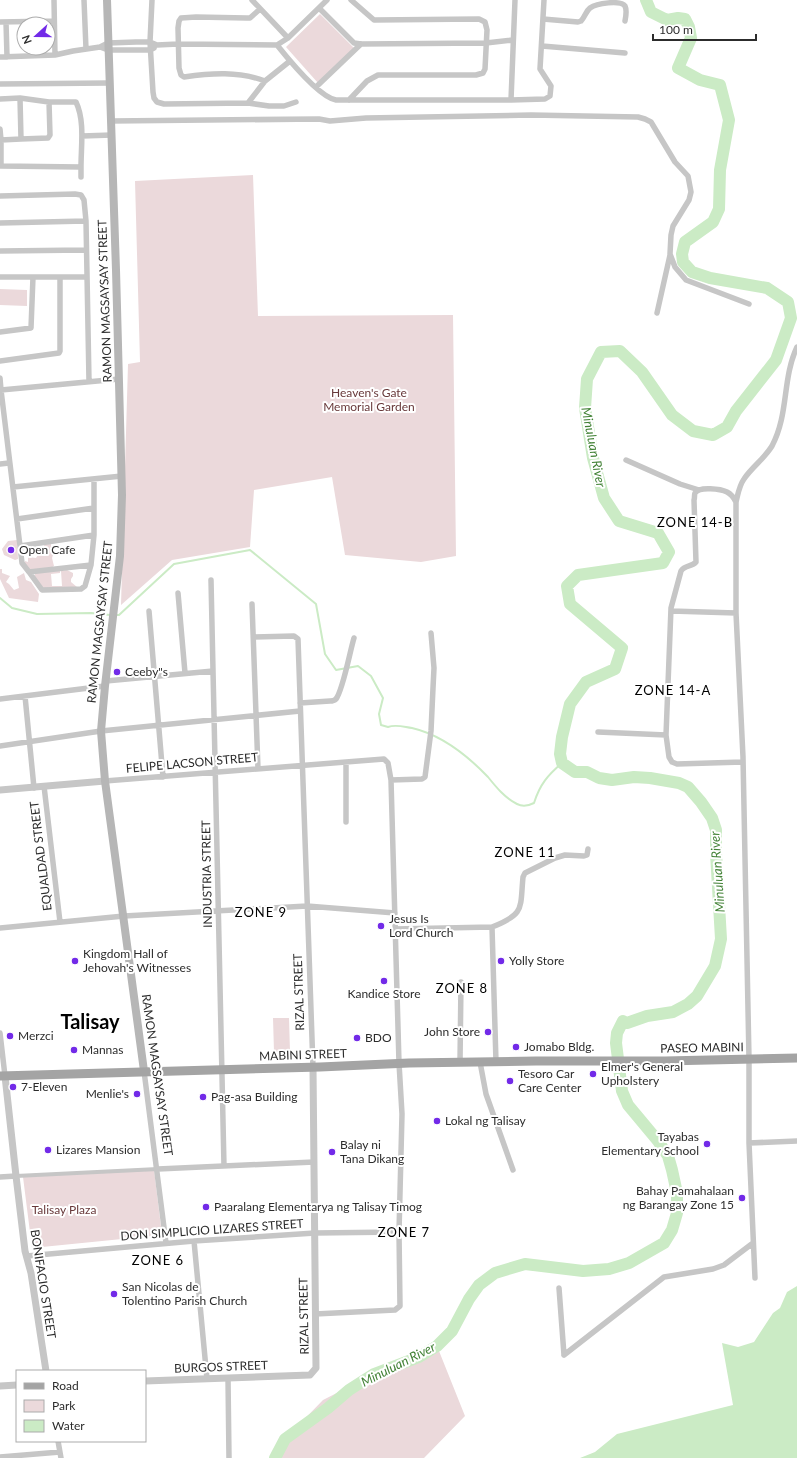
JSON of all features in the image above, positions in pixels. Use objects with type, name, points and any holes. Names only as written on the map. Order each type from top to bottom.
[{"type":"main road","name":"RAMON MAGSAYSAY STREET","points":[[107,0],[105,47],[110,83],[122,476],[120,556],[105,683],[101,731],[105,782],[144,1071]]},
{"type":"main road","name":"PASEO MABINI","points":[[607,1062],[797,1058]]},
{"type":"main road","name":"MABINI STREET","points":[[3,1076],[313,1067],[398,1063],[607,1062]]},
{"type":"street","points":[[54,0],[54,16]]},
{"type":"street","points":[[84,0],[86,49]]},
{"type":"street","points":[[152,0],[150,50],[153,92],[154,98],[158,102],[164,104],[248,104],[269,106],[284,106],[296,102]]},
{"type":"street","points":[[252,0],[288,38]]},
{"type":"street","points":[[56,55],[86,49],[150,42],[157,45],[277,46],[288,38],[327,0]]},
{"type":"street","points":[[349,100],[367,81],[378,75],[483,73],[485,69],[487,30],[483,20],[374,20],[351,0]]},
{"type":"street","points":[[511,100],[514,0]]},
{"type":"street","points":[[277,46],[316,87],[332,99],[545,99],[550,96],[551,86],[540,69],[544,0]]},
{"type":"street","points":[[544,19],[578,22],[585,17],[590,8],[605,2],[620,1],[624,4],[626,12],[625,21]]},
{"type":"street","points":[[319,8],[354,43],[486,43],[513,40]]},
{"type":"street","points":[[260,9],[250,18],[181,18],[178,21],[179,68],[181,75],[184,76],[210,73],[255,77],[264,81]]},
{"type":"street","points":[[7,57],[3,22],[16,22]]},
{"type":"street","points":[[316,87],[361,44]]},
{"type":"street","points":[[105,47],[150,50],[157,45]]},
{"type":"street","points":[[542,46],[625,53]]},
{"type":"street","points":[[0,58],[31,56]]},
{"type":"street","points":[[248,104],[264,81],[290,61]]},
{"type":"street","points":[[0,84],[110,83]]},
{"type":"street","points":[[0,99],[20,98],[50,102],[76,102],[79,110],[82,136],[81,176]]},
{"type":"street","points":[[20,98],[21,139]]},
{"type":"street","points":[[1,140],[48,138],[50,136],[50,102]]},
{"type":"street","points":[[111,121],[319,119],[330,121],[366,118],[531,115],[638,117],[645,119],[651,122],[675,162],[688,176],[691,192],[689,200],[673,226],[670,254],[657,313]]},
{"type":"street","points":[[0,129],[1,166],[81,166]]},
{"type":"street","points":[[82,136],[112,135]]},
{"type":"street","points":[[0,196],[81,195],[84,200],[86,221],[89,381]]},
{"type":"street","points":[[0,223],[86,221]]},
{"type":"street","points":[[0,251],[86,250]]},
{"type":"street","points":[[670,254],[675,267],[686,280],[749,304]]},
{"type":"street","points":[[0,277],[87,277]]},
{"type":"street","points":[[0,332],[31,328],[33,277]]},
{"type":"street","points":[[0,361],[59,353],[60,277]]},
{"type":"street","points":[[756,1278],[749,1143],[749,1059],[743,762],[736,612],[736,502],[738,491],[744,479],[763,458],[779,430],[783,417],[789,370],[797,347]]},
{"type":"street","points":[[0,378],[22,563],[42,590],[81,589],[85,586],[91,565],[94,535],[94,480]]},
{"type":"street","points":[[1,390],[119,379]]},
{"type":"street","points":[[626,460],[680,484],[699,490],[714,489],[729,493],[736,502]]},
{"type":"street","points":[[0,464],[9,463]]},
{"type":"street","points":[[13,487],[122,476]]},
{"type":"street","points":[[699,490],[696,493],[694,500],[696,562],[683,568],[681,571],[671,611],[666,735],[668,757],[676,764],[743,762]]},
{"type":"street","points":[[17,519],[94,508]]},
{"type":"street","points":[[20,546],[94,535]]},
{"type":"street","points":[[29,572],[91,565]]},
{"type":"street","name":"INDUSTRIA STREET","points":[[211,580],[224,1166]]},
{"type":"street","points":[[178,593],[185,673]]},
{"type":"street","points":[[252,604],[258,769]]},
{"type":"street","points":[[149,611],[163,777]]},
{"type":"street","points":[[671,611],[736,612]]},
{"type":"street","points":[[315,1314],[395,1310],[400,1306],[399,1232],[402,1114],[398,1063],[391,780],[424,778],[431,731],[434,668],[431,634]]},
{"type":"street","name":"RIZAL STREET","points":[[254,637],[296,637],[298,639],[313,1067],[316,1368],[310,1375],[297,1376]]},
{"type":"street","points":[[300,703],[334,700],[341,688],[354,638]]},
{"type":"street","points":[[0,699],[154,676],[213,671]]},
{"type":"street","points":[[25,696],[34,788]]},
{"type":"street","points":[[0,746],[101,731],[300,711]]},
{"type":"street","points":[[598,732],[666,735]]},
{"type":"street","name":"FELIPE LACSON STREET","points":[[0,790],[384,759],[386,760],[391,780]]},
{"type":"street","points":[[346,762],[346,822]]},
{"type":"street","name":"EQUALDAD STREET","points":[[44,786],[60,922]]},
{"type":"street","points":[[395,929],[492,928],[510,919],[520,910],[523,877],[525,873],[555,858],[565,855],[584,856],[586,855],[588,849]]},
{"type":"street","points":[[0,928],[124,916],[307,906],[395,912]]},
{"type":"street","points":[[492,928],[496,1062]]},
{"type":"street","points":[[460,1062],[461,982]]},
{"type":"street","name":"BONIFACIO STREET","points":[[0,1034],[3,1076],[16,1176],[27,1256],[46,1370]]},
{"type":"street","points":[[480,1062],[486,1094],[513,1170]]},
{"type":"street","name":"RAMON MAGSAYSAY STREET","points":[[144,1071],[158,1170],[166,1243]]},
{"type":"street","points":[[749,1143],[797,1141]]},
{"type":"street","points":[[0,1177],[314,1162]]},
{"type":"street","name":"DON SIMPLICIO LIZARES STREET","points":[[27,1256],[166,1243],[315,1233],[399,1232]]},
{"type":"street","points":[[194,1241],[207,1379]]},
{"type":"street","points":[[559,1288],[564,1355],[664,1277],[713,1269],[724,1265],[753,1243]]},
{"type":"street","name":"BURGOS STREET","points":[[146,1381],[297,1376]]},
{"type":"street","points":[[228,1378],[229,1458]]},
{"type":"street","points":[[0,1386],[16,1385]]},
{"type":"street","points":[[0,1457],[60,1455],[58,1442]]},
{"type":"green space","points":[[320,14],[355,49],[318,83],[286,47]]},
{"type":"green space","name":"Heaven's Gate Memorial Garden","points":[[253,175],[258,316],[453,315],[456,556],[421,562],[345,555],[332,477],[254,490],[250,547],[172,560],[121,605],[128,364],[140,362],[135,181]]},
{"type":"green space","points":[[0,289],[27,290],[27,306],[0,305]]},
{"type":"green space","points":[[17,540],[18,559],[15,560],[4,555],[2,549],[8,541]]},
{"type":"green space","points":[[44,544],[51,544],[54,566],[51,568],[30,571],[24,565],[25,561],[28,562],[28,557],[36,558],[38,555],[45,553]]},
{"type":"green space","points":[[0,569],[2,569],[2,573],[10,576],[6,582],[14,590],[19,588],[17,577],[24,573],[26,580],[31,582],[39,594],[38,602],[9,598],[0,579]]},
{"type":"green space","points":[[60,570],[60,573],[51,574],[52,586],[62,586],[61,571],[67,570],[73,573],[71,582],[77,587],[42,589],[35,577],[35,573]]},
{"type":"green space","points":[[273,1018],[289,1018],[290,1052],[274,1052]]},
{"type":"green space","name":"Talisay Plaza","points":[[154,1170],[162,1235],[32,1248],[23,1177]]},
{"type":"green space","points":[[437,1346],[465,1416],[424,1458],[275,1458],[285,1439],[323,1400],[374,1374]]},
{"type":"water","points":[[797,1286],[797,1458],[580,1458],[595,1452],[617,1434],[733,1405],[722,1343],[738,1347],[754,1342],[773,1313],[780,1308],[787,1292]]},
{"type":"waterway","name":"Minuluan River","points":[[275,1458],[285,1439],[328,1408],[349,1390],[374,1374],[419,1357],[437,1346],[452,1331],[469,1299],[479,1285],[495,1273],[525,1264],[583,1271],[609,1269],[629,1263],[664,1243],[672,1230],[677,1213],[677,1193],[668,1156],[658,1141],[628,1105],[622,1091],[616,1043],[617,1033],[623,1021],[627,1023],[647,1016],[673,1012],[688,1004],[697,996],[715,966],[721,939],[716,830],[712,818],[701,802],[688,787],[679,783],[650,778],[634,777],[612,780],[599,778],[587,772],[575,772],[562,763],[560,754],[562,737],[570,704],[586,682],[615,669],[622,648],[570,604],[567,586],[578,575],[663,563],[669,552],[658,533],[619,521],[604,498],[593,458],[585,408],[587,379],[601,352],[620,351],[642,372],[672,415],[693,431],[713,435],[727,427],[736,411],[776,360],[791,318],[788,302],[767,288],[710,278],[692,272],[683,262],[682,254],[685,242],[713,222],[719,209],[720,170],[729,120],[720,85],[700,80],[678,68],[691,38],[689,27],[685,19],[678,18],[667,20],[651,12],[646,0]]},
{"type":"waterway","points":[[115,615],[119,615],[174,564],[250,550],[316,604],[325,654],[336,670],[358,666],[371,676],[383,698],[379,714],[381,725],[388,727],[397,726],[412,728],[423,731],[444,741],[463,754],[505,795],[513,802],[521,806],[534,803],[545,780],[562,763]]},
{"type":"waterway","points":[[0,598],[12,608],[37,614],[91,613],[110,615]]},
{"type":"place","name":"Open Cafe","points":[[11,550]]},
{"type":"place","name":"Ceeby\"s","points":[[117,672]]},
{"type":"place","name":"Jesus Is Lord Church","points":[[381,926]]},
{"type":"place","name":"Kingdom Hall of Jehovah's Witnesses","points":[[75,961]]},
{"type":"place","name":"Yolly Store","points":[[501,961]]},
{"type":"place","name":"Kandice Store","points":[[384,981]]},
{"type":"place","name":"John Store","points":[[488,1032]]},
{"type":"place","name":"Merzci","points":[[10,1036]]},
{"type":"place","name":"BDO","points":[[357,1038]]},
{"type":"place","name":"Jomabo Bldg.","points":[[516,1047]]},
{"type":"place","name":"Mannas","points":[[74,1050]]},
{"type":"place","name":"Elmer's General Upholstery","points":[[593,1074]]},
{"type":"place","name":"Tesoro Car Care Center","points":[[510,1081]]},
{"type":"place","name":"7-Eleven","points":[[13,1087]]},
{"type":"place","name":"Menlie's","points":[[137,1094]]},
{"type":"place","name":"Pag-asa Building","points":[[203,1097]]},
{"type":"place","name":"Lokal ng Talisay","points":[[437,1121]]},
{"type":"place","name":"Tayabas Elementary School","points":[[707,1144]]},
{"type":"place","name":"Lizares Mansion","points":[[48,1150]]},
{"type":"place","name":"Balay ni Tana Dikang","points":[[332,1152]]},
{"type":"place","name":"Bahay Pamahalaan ng Barangay Zone 15","points":[[742,1198]]},
{"type":"place","name":"Paaralang Elementarya ng Talisay Timog","points":[[206,1207]]},
{"type":"place","name":"San Nicolas de Tolentino Parish Church","points":[[114,1294]]},
{"type":"district","name":"ZONE 14-B","points":[[695,522]]},
{"type":"district","name":"ZONE 14-A","points":[[673,690]]},
{"type":"district","name":"ZONE 11","points":[[525,852]]},
{"type":"district","name":"ZONE 9","points":[[261,912]]},
{"type":"district","name":"ZONE 8","points":[[462,988]]},
{"type":"district","name":"Talisay","points":[[90,1022]]},
{"type":"district","name":"ZONE 7","points":[[404,1232]]},
{"type":"district","name":"ZONE 6","points":[[158,1260]]}]
